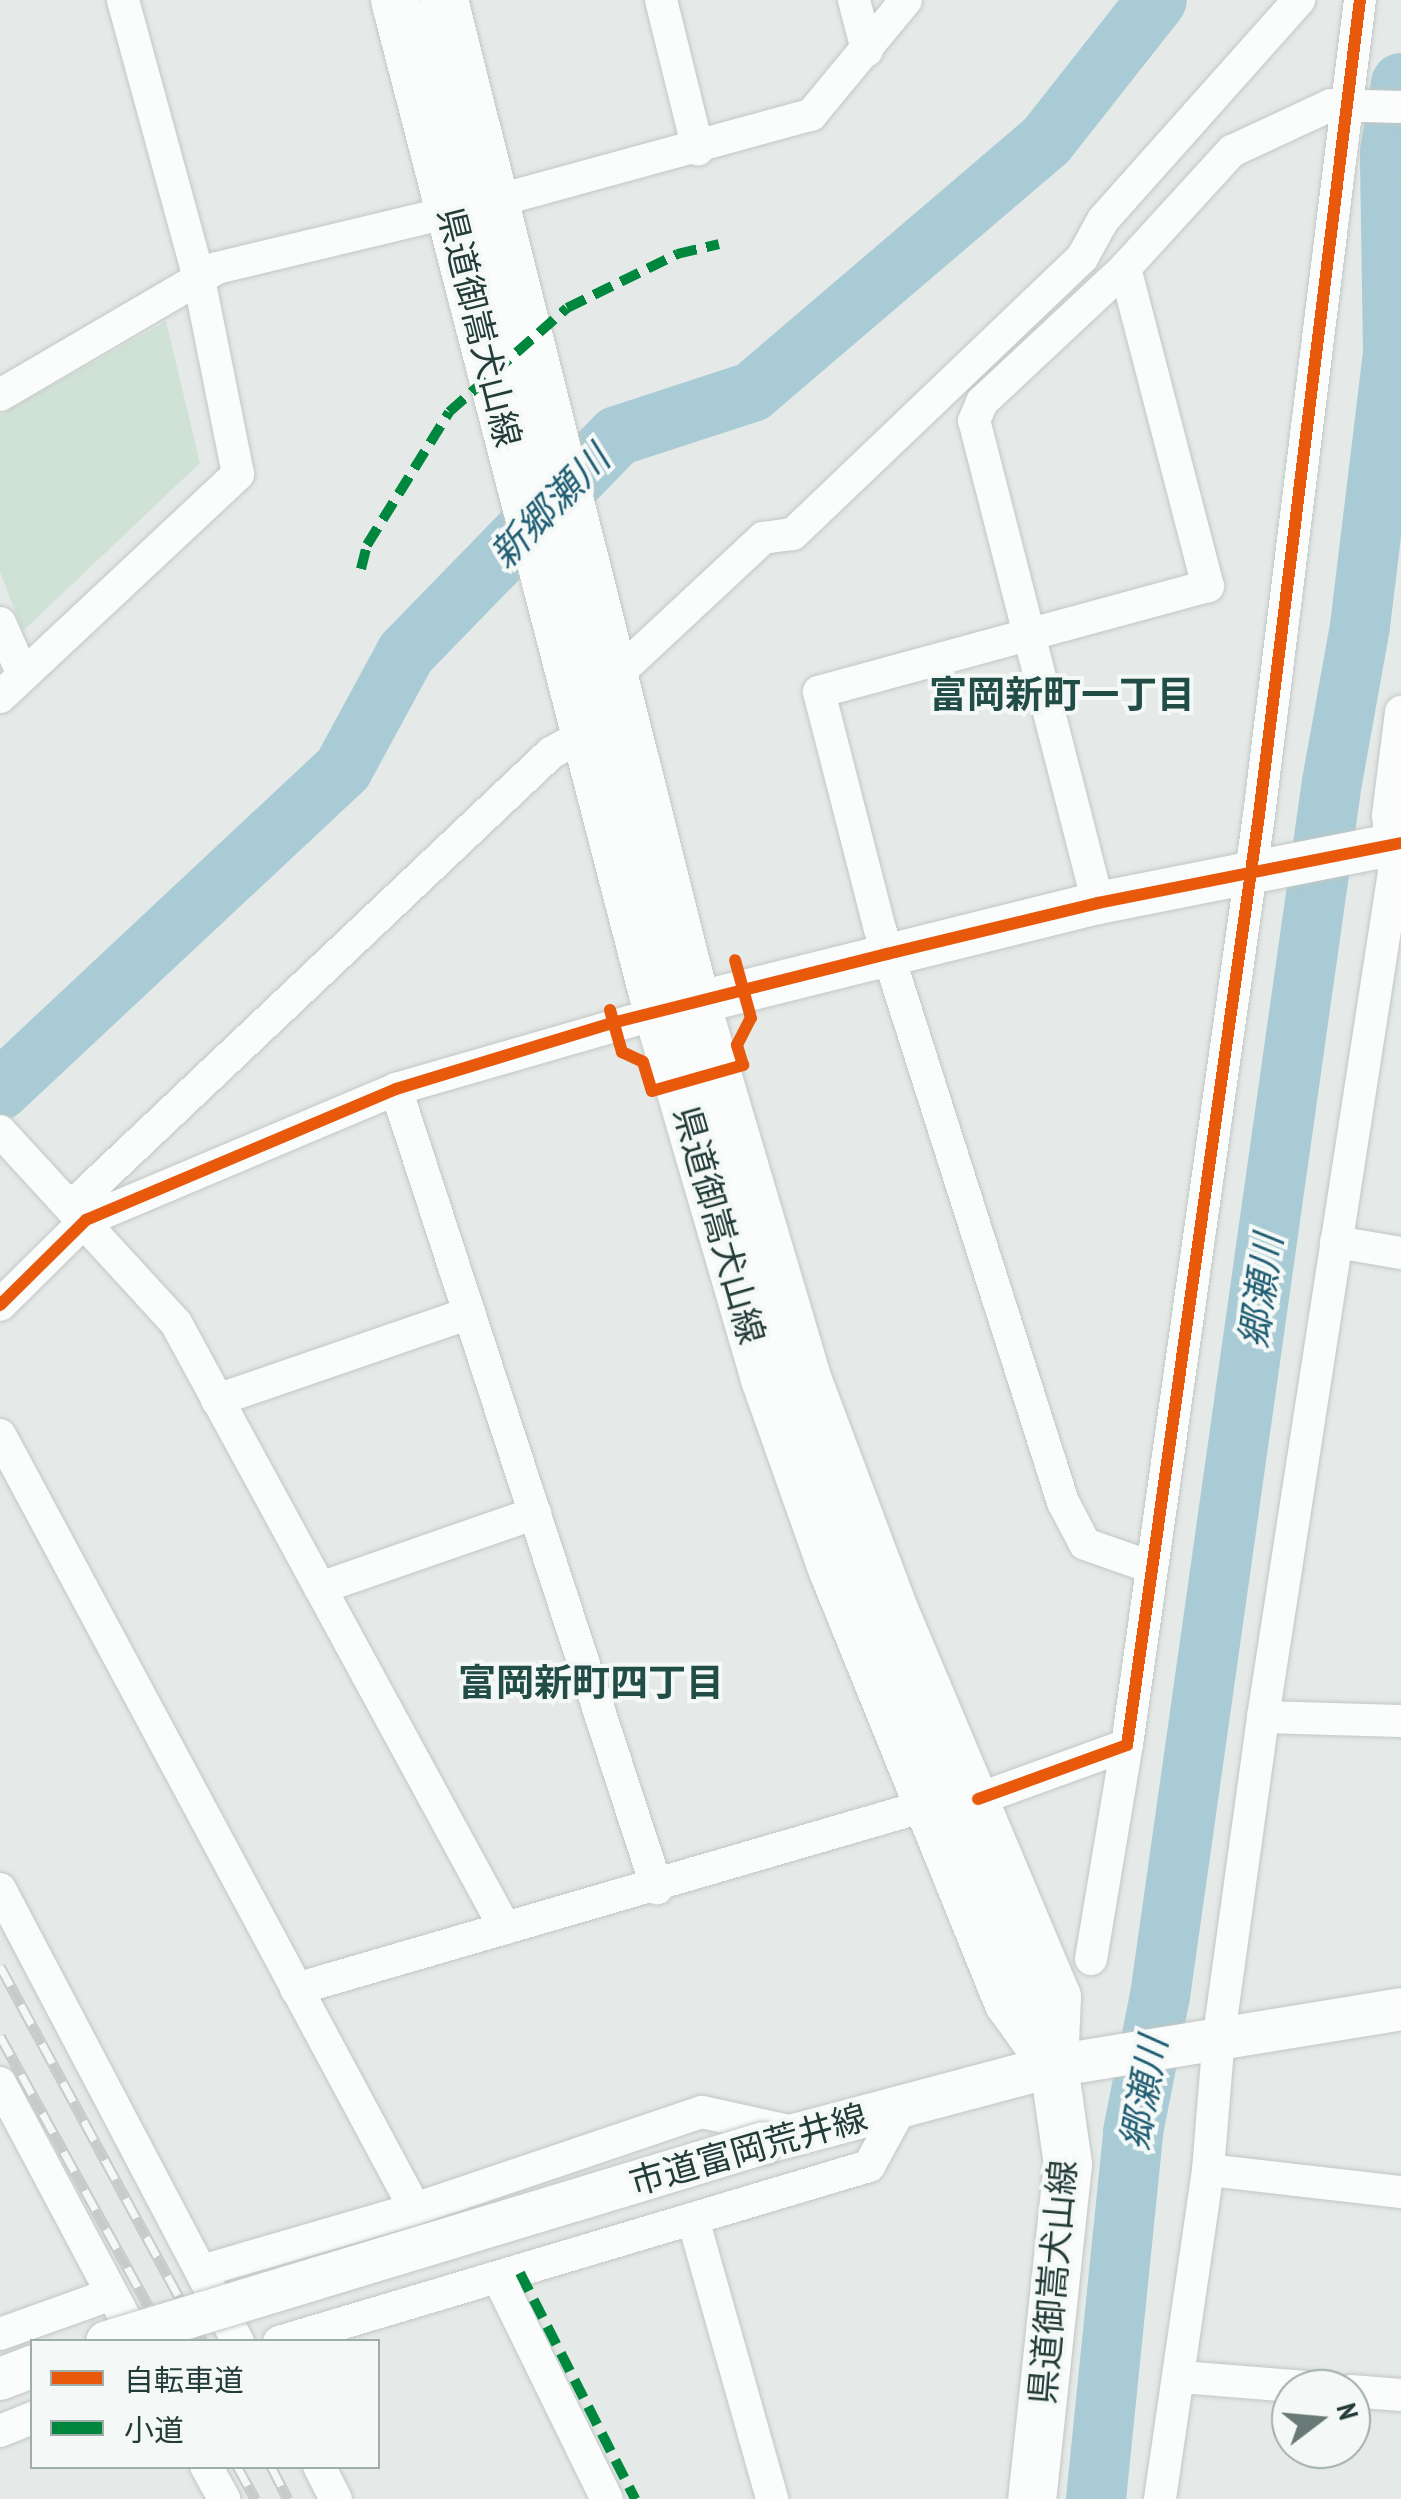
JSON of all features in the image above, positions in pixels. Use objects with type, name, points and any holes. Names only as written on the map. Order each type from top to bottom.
[{"type":"main road","name":"県道御嵩犬山線","points":[[394,0],[471,207],[596,667],[765,1379],[928,1805],[1009,2002],[1054,2066]]},
{"type":"main road","name":"県道御嵩犬山線","points":[[444,0],[471,207]]},
{"type":"main road","name":"県道御嵩犬山線","points":[[596,667],[584,736],[677,1008],[808,1380],[896,1612],[978,1800],[1057,1997],[1054,2066],[1068,2164],[1032,2499]]},
{"type":"street","points":[[12,686],[238,474],[199,278],[123,0]]},
{"type":"street","points":[[660,0],[698,149]]},
{"type":"street","points":[[854,0],[867,50]]},
{"type":"street","points":[[0,394],[199,278],[811,116],[906,0]]},
{"type":"street","points":[[596,667],[763,538],[793,534],[1082,258],[1103,220],[1299,0]]},
{"type":"street","points":[[1091,1959],[1126,1745],[1251,870],[1360,0]]},
{"type":"street","points":[[1098,903],[974,422],[982,402],[1125,268],[1232,151],[1330,105],[1401,107]]},
{"type":"street","points":[[1125,268],[1208,586],[819,692],[887,954],[1063,1502],[1084,1544],[1151,1567]]},
{"type":"street","points":[[0,623],[12,686]]},
{"type":"street","points":[[1160,2499],[1181,2377],[1208,2170],[1219,2034],[1263,1717],[1397,844],[1388,814],[1401,712]]},
{"type":"street","points":[[0,1305],[78,1214],[552,753],[584,736]]},
{"type":"street","points":[[78,1214],[396,1089],[677,1008],[1098,903],[1397,844]]},
{"type":"street","points":[[396,1089],[657,1888]]},
{"type":"street","points":[[0,1131],[176,1324],[504,1928]]},
{"type":"street","points":[[1336,1242],[1401,1253]]},
{"type":"street","points":[[218,1400],[469,1313]]},
{"type":"street","points":[[0,1435],[415,2209]]},
{"type":"street","points":[[320,1588],[535,1513]]},
{"type":"street","points":[[1263,1717],[1401,1721]]},
{"type":"street","points":[[978,1800],[1126,1745]]},
{"type":"street","points":[[296,1989],[657,1888],[928,1805]]},
{"type":"street","points":[[0,1889],[205,2270],[237,2339]]},
{"type":"street","name":"市道富岡荒井線","points":[[117,2339],[903,2104],[1054,2066],[1219,2034],[1401,2009]]},
{"type":"street","points":[[0,2083],[136,2339]]},
{"type":"street","points":[[290,2339],[869,2166],[903,2104]]},
{"type":"street","points":[[205,2270],[415,2209],[702,2112],[782,2138]]},
{"type":"street","points":[[1208,2170],[1401,2192]]},
{"type":"street","points":[[693,2220],[772,2499]]},
{"type":"street","points":[[500,2279],[606,2499]]},
{"type":"street","points":[[0,2334],[112,2294]]},
{"type":"street","points":[[0,2379],[30,2368]]},
{"type":"street","points":[[1181,2377],[1271,2384]]},
{"type":"street","points":[[1371,2392],[1401,2394]]},
{"type":"street","points":[[0,2431],[30,2419]]},
{"type":"street","points":[[208,2469],[224,2499]]},
{"type":"street","points":[[321,2469],[336,2499]]},
{"type":"green space","points":[[166,321],[200,463],[23,631],[0,572],[0,415]]},
{"type":"waterway","name":"新郷瀬川","points":[[0,1090],[343,769],[406,653],[617,436],[752,392],[1046,141],[1157,0]]},
{"type":"waterway","name":"郷瀬川","points":[[1096,2499],[1133,2132],[1160,1996],[1332,782],[1360,626],[1393,353],[1390,152],[1401,83]]},
{"type":"railway","points":[[0,1966],[201,2339]]},
{"type":"railway","points":[[0,2036],[166,2339]]},
{"type":"railway","points":[[239,2469],[255,2499]]},
{"type":"railway","points":[[273,2469],[288,2499]]},
{"type":"marked path","points":[[361,569],[367,545],[449,412],[567,308],[677,254],[719,244]]},
{"type":"marked path","points":[[520,2273],[635,2499]]},
{"type":"cycle path","points":[[978,1799],[1127,1745],[1259,815],[1360,0]]},
{"type":"cycle path","points":[[0,1305],[86,1220],[396,1089],[612,1023],[887,954],[1098,903],[1401,843]]},
{"type":"cycle path","points":[[610,1010],[622,1052],[643,1062],[652,1091],[743,1065],[737,1045],[751,1018],[735,960]]},
{"type":"district","name":"富岡新町一丁目","points":[[1062,694]]},
{"type":"district","name":"富岡新町四丁目","points":[[591,1682]]}]
